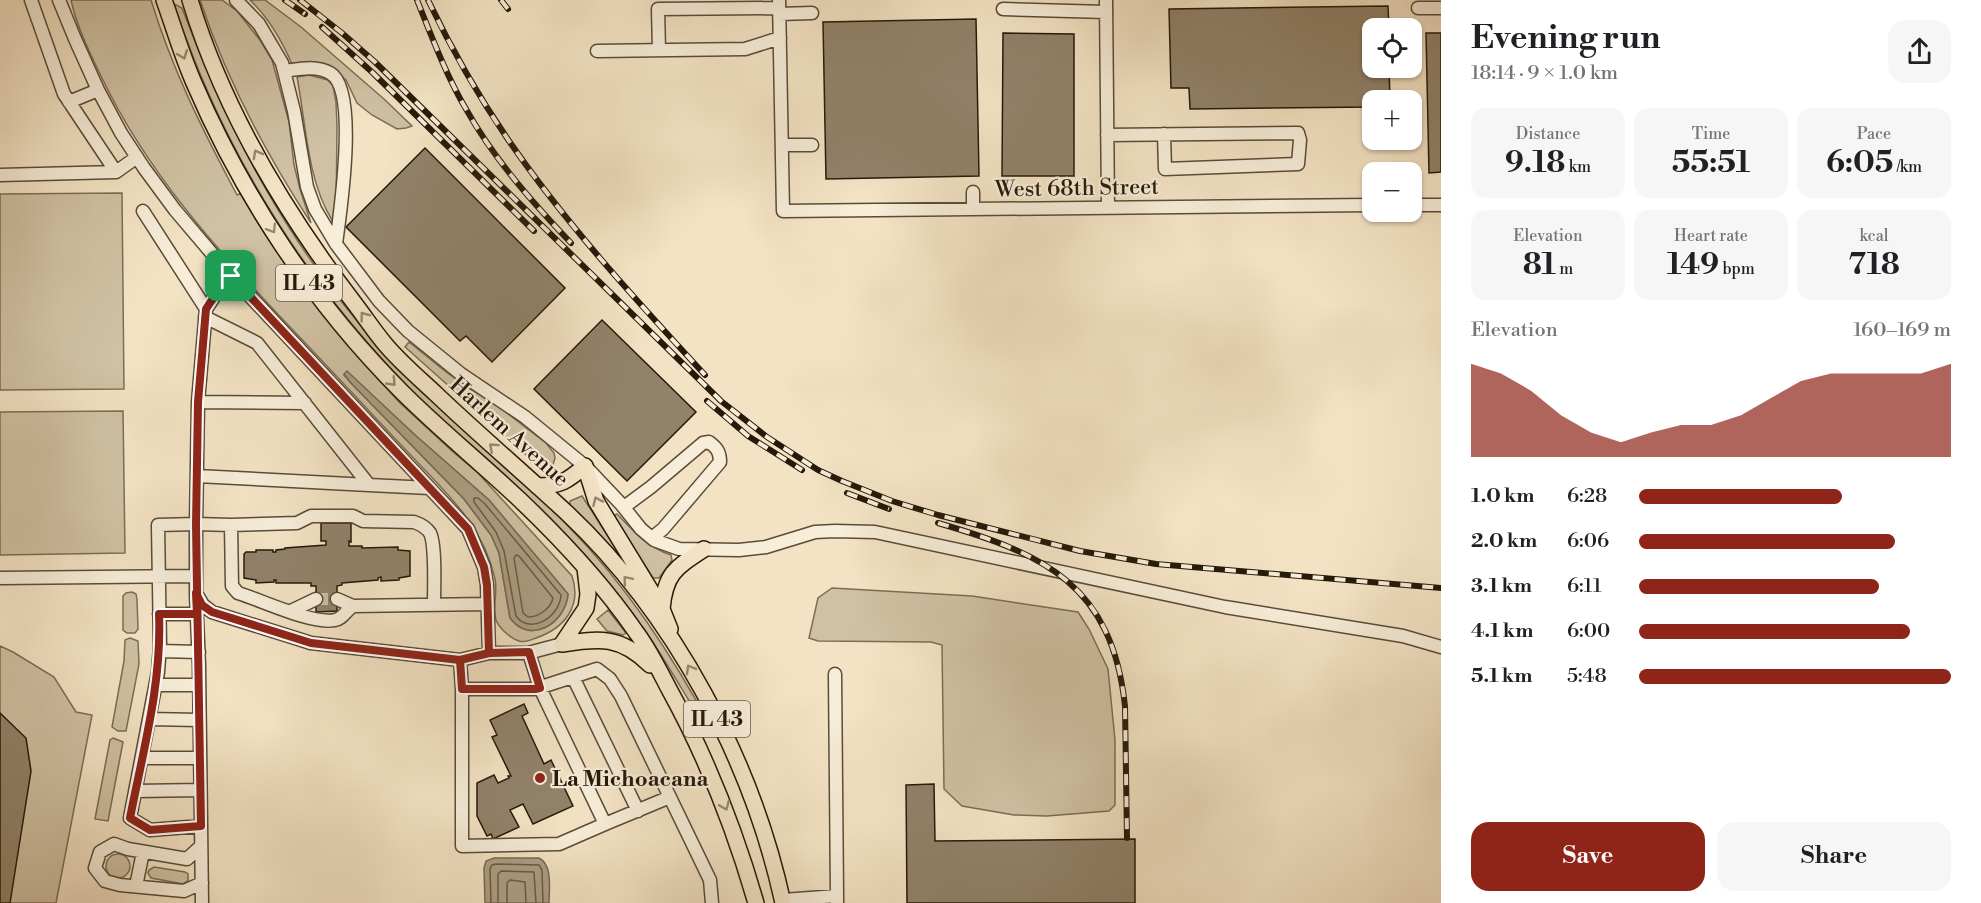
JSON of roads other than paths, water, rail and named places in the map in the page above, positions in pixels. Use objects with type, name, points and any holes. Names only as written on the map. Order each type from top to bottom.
[{"type":"main road","name":"Harlem Avenue","points":[[164,0],[185,62],[212,123],[257,205],[313,289],[355,342],[387,376],[554,533],[638,634],[689,726],[728,813],[756,903]]},
{"type":"main road","name":"Harlem Avenue","points":[[192,7],[218,75],[254,149],[279,193],[334,276],[386,344],[454,412],[569,515],[604,552],[675,644],[708,700],[752,797],[771,849],[783,901]]},
{"type":"main road","points":[[537,486],[565,483],[585,466],[596,501],[662,609],[675,644]]},
{"type":"main road","points":[[662,609],[664,590],[669,579],[684,562],[704,549]]},
{"type":"main road","points":[[562,644],[586,608],[588,594],[585,568]]},
{"type":"main road","points":[[562,644],[599,639],[620,643],[637,653],[663,677]]},
{"type":"street","points":[[32,0],[64,94],[116,172]]},
{"type":"street","points":[[59,0],[98,90],[136,157],[175,210],[231,276],[468,529],[484,567],[489,653]]},
{"type":"street","points":[[237,0],[271,41],[284,71],[294,111],[307,187],[315,209],[336,244],[379,300],[408,331],[461,374],[525,417],[585,466],[624,507],[641,529],[652,538],[669,547],[739,550],[766,547],[815,532],[875,532],[1226,607],[1402,636],[1441,646]]},
{"type":"street","points":[[1003,9],[1106,6],[1108,208]]},
{"type":"street","points":[[779,7],[782,145],[812,145]]},
{"type":"street","points":[[659,50],[658,9],[779,7],[812,13]]},
{"type":"street","points":[[1418,8],[1441,8]]},
{"type":"street","points":[[597,51],[745,49],[780,38]]},
{"type":"street","points":[[284,71],[312,67],[331,73],[342,89],[346,154],[336,244]]},
{"type":"street","points":[[69,102],[98,90]]},
{"type":"street","points":[[1107,135],[1164,134],[1298,133],[1300,140],[1298,164],[1165,169],[1164,134]]},
{"type":"street","name":"West 68th Street","points":[[782,145],[783,211],[1362,205]]},
{"type":"street","points":[[0,175],[116,172],[136,157]]},
{"type":"street","points":[[973,192],[973,209]]},
{"type":"street","points":[[1422,205],[1441,205]]},
{"type":"street","points":[[142,211],[205,313],[257,343],[369,485]]},
{"type":"street","points":[[202,903],[200,685],[196,593],[198,402],[205,313],[220,288],[231,276]]},
{"type":"street","points":[[198,402],[305,403]]},
{"type":"street","points":[[624,507],[651,488],[703,443],[709,442],[716,447],[720,454],[720,462],[663,529],[652,538]]},
{"type":"street","points":[[196,476],[429,488]]},
{"type":"street","points":[[201,826],[150,830],[130,818],[156,685],[160,651],[158,525],[297,523],[311,516],[353,516],[363,521],[421,524],[431,534],[434,605]]},
{"type":"street","points":[[231,525],[232,586],[238,592],[316,620],[335,620],[342,617],[353,606]]},
{"type":"street","points":[[0,578],[196,576]]},
{"type":"street","points":[[196,593],[202,605],[212,612],[311,643],[460,660],[489,653],[529,652],[562,644]]},
{"type":"street","points":[[291,611],[316,599]]},
{"type":"street","points":[[337,599],[353,606],[487,604]]},
{"type":"street","points":[[159,614],[197,614]]},
{"type":"street","points":[[160,651],[199,651]]},
{"type":"street","points":[[529,652],[540,688],[605,825]]},
{"type":"street","points":[[460,660],[462,846],[560,844],[670,797]]},
{"type":"street","points":[[462,689],[535,689],[597,669],[610,679],[621,696],[710,880],[712,903]]},
{"type":"street","points":[[783,901],[837,900],[835,674]]},
{"type":"street","points":[[573,677],[638,811]]},
{"type":"street","points":[[156,685],[200,685]]},
{"type":"street","points":[[149,719],[200,720]]},
{"type":"street","points":[[142,758],[199,758]]},
{"type":"street","points":[[136,791],[200,790]]},
{"type":"street","points":[[201,846],[187,860],[114,844],[100,852],[95,868],[105,880],[136,886],[184,891],[202,883]]},
{"type":"street","points":[[136,886],[143,852]]},
{"type":"water","points":[[347,371],[489,500],[568,594],[561,614],[554,621],[546,627],[528,630],[518,626],[510,618],[499,553],[491,535],[464,499],[350,382],[344,374]]},
{"type":"water","points":[[494,858],[539,858],[543,861],[549,878],[549,903],[485,903],[484,868],[486,861]]},
{"type":"tunnel","points":[[316,599],[337,599]]},
{"type":"railway","points":[[285,0],[305,14]]},
{"type":"railway","points":[[300,0],[375,62],[721,401],[767,437],[818,470],[892,501],[1080,551],[1156,564],[1441,588]]},
{"type":"railway","points":[[417,0],[446,69],[477,127],[514,179],[571,243]]},
{"type":"railway","points":[[428,0],[475,88],[529,170],[602,260],[705,375]]},
{"type":"railway","points":[[501,0],[508,9]]},
{"type":"railway","points":[[322,27],[373,73],[534,231]]},
{"type":"railway","points":[[707,401],[748,436],[802,470]]},
{"type":"railway","points":[[847,493],[889,509]]},
{"type":"railway","points":[[938,523],[1011,548],[1041,563],[1067,581],[1088,603],[1105,631],[1118,665],[1125,706],[1127,838]]},
{"type":"place","name":"La Michoacana","points":[[540,778]]}]
